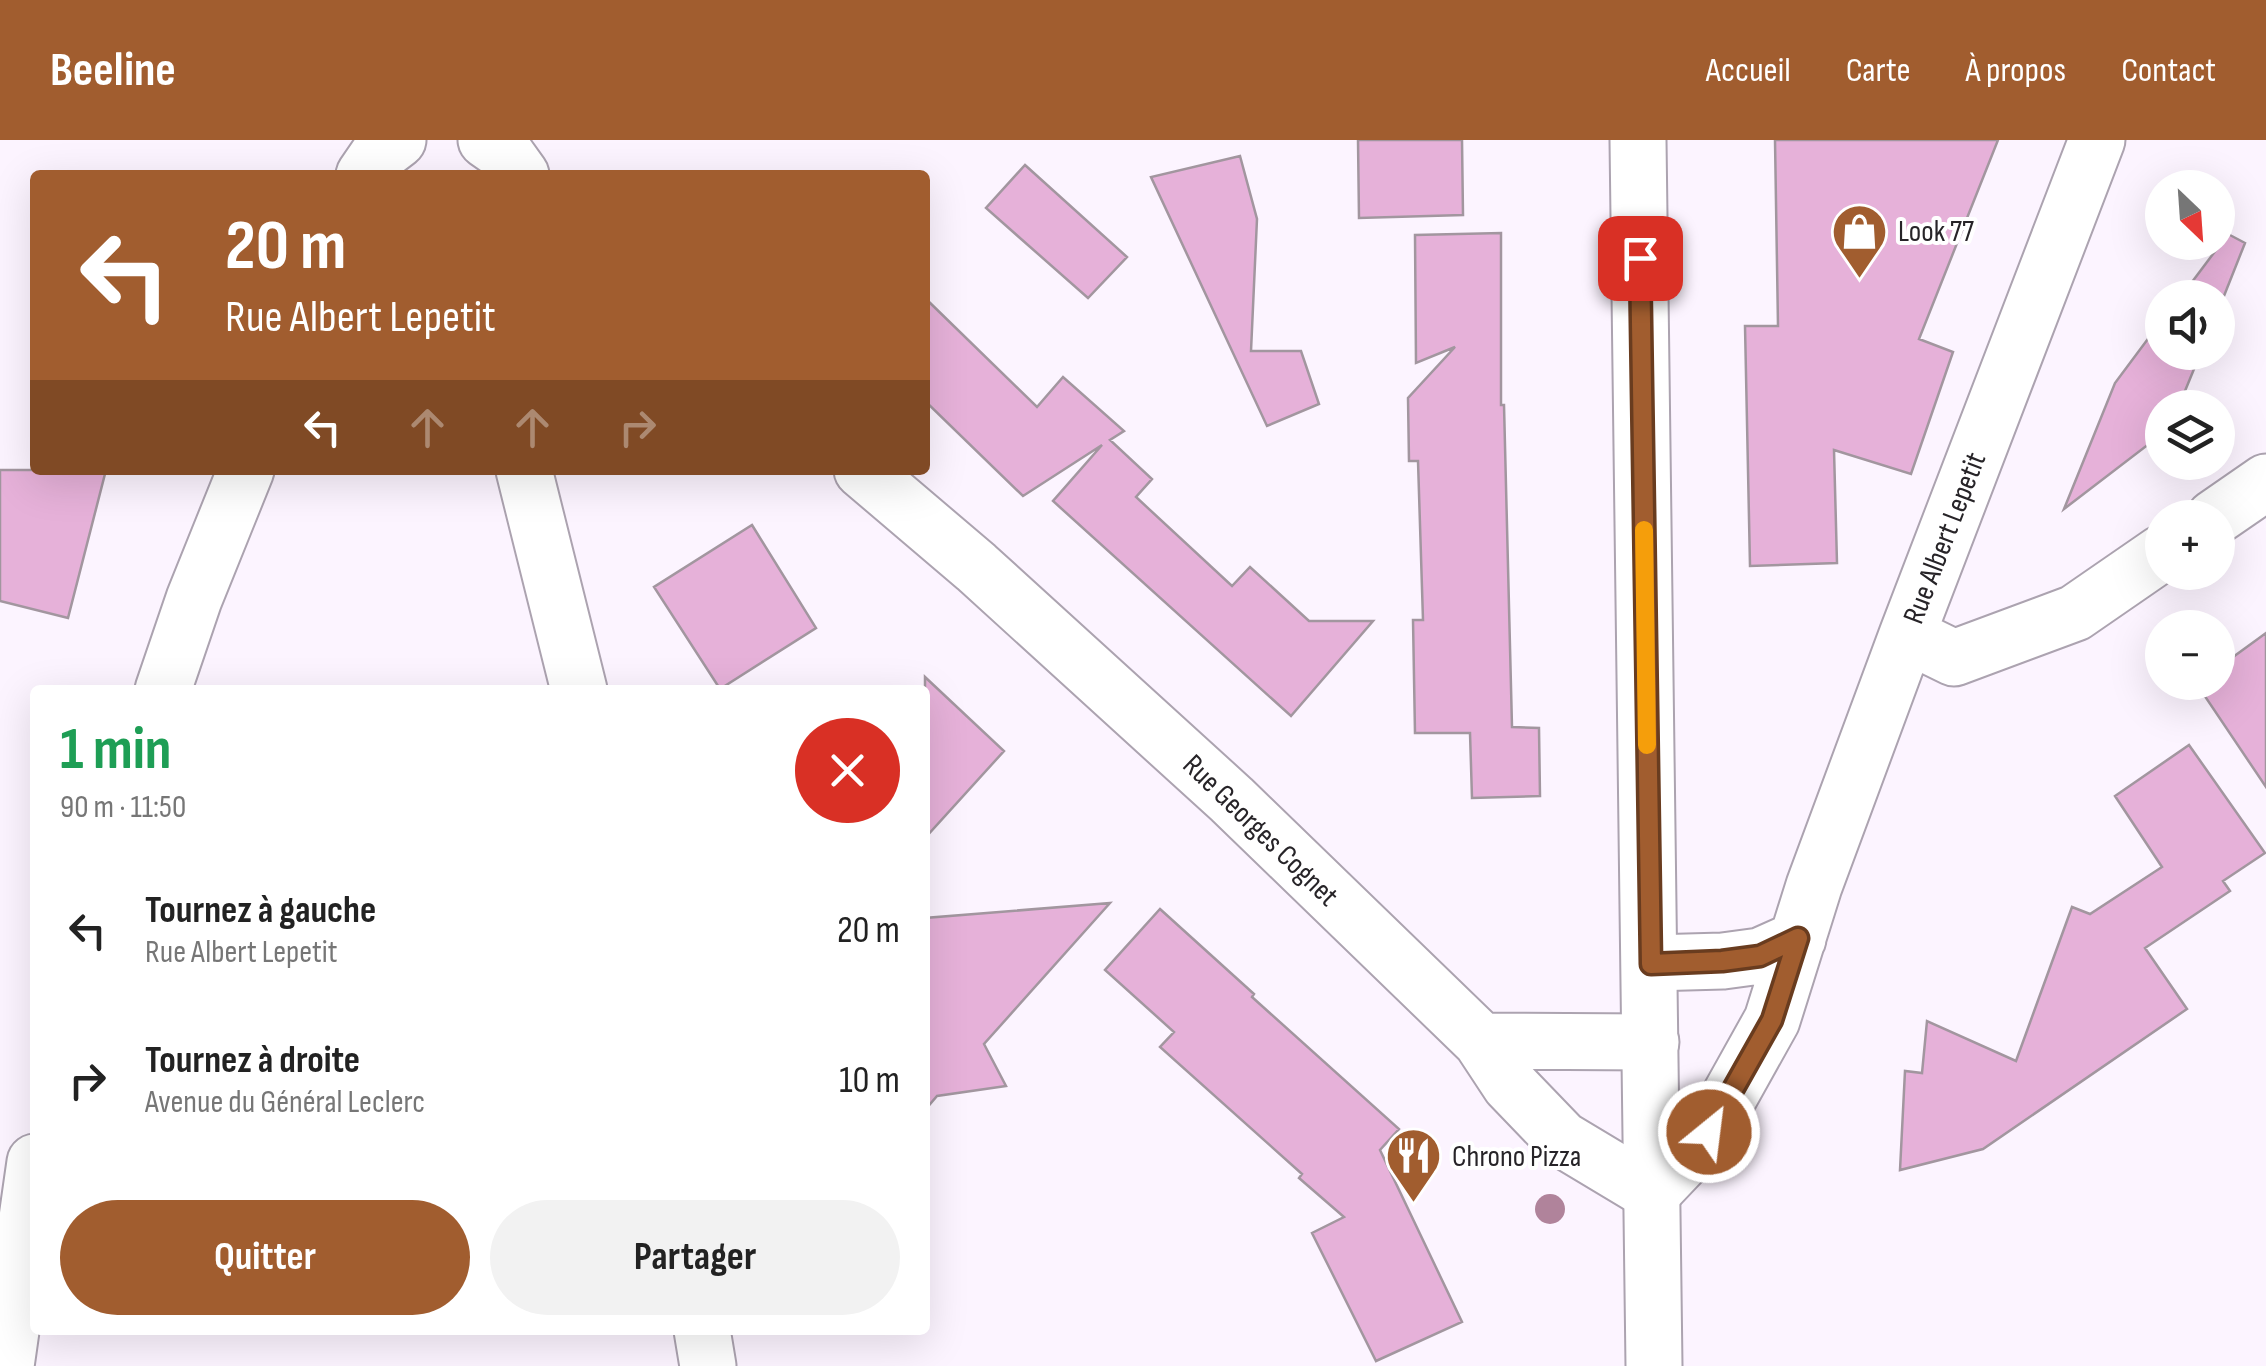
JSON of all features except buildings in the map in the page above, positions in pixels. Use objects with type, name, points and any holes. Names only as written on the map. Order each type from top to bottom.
[{"type":"street","points":[[367,170],[377,156],[398,140]]},
{"type":"street","points":[[486,140],[506,154],[517,170]]},
{"type":"street","points":[[1638,140],[1654,1366]]},
{"type":"street","name":"Rue Albert Lepetit","points":[[1652,1193],[1709,1132],[1772,1020],[1907,636],[2096,140]]},
{"type":"street","points":[[165,685],[244,475]]},
{"type":"street","points":[[525,475],[578,685]]},
{"type":"street","name":"Rue Georges Cognet","points":[[868,475],[976,567],[1232,800],[1481,1041],[1510,1085],[1562,1140],[1652,1193]]},
{"type":"street","points":[[2235,503],[2266,482]]},
{"type":"street","points":[[1907,636],[1954,658],[2076,613],[2145,565]]},
{"type":"street","points":[[1651,964],[1760,956],[1798,938]]},
{"type":"street","points":[[1481,1041],[1650,1042]]},
{"type":"street","points":[[6,1366],[30,1197]]},
{"type":"street","points":[[703,1335],[708,1366]]},
{"type":"slow traffic","points":[[1644,530],[1647,745]]},
{"type":"place","name":"Look 77","points":[[1859,280]]},
{"type":"place","name":"Chrono Pizza","points":[[1413,1205]]},
{"type":"route","points":[[1640,258],[1651,964],[1760,956],[1798,938],[1772,1020],[1709,1132]]}]
